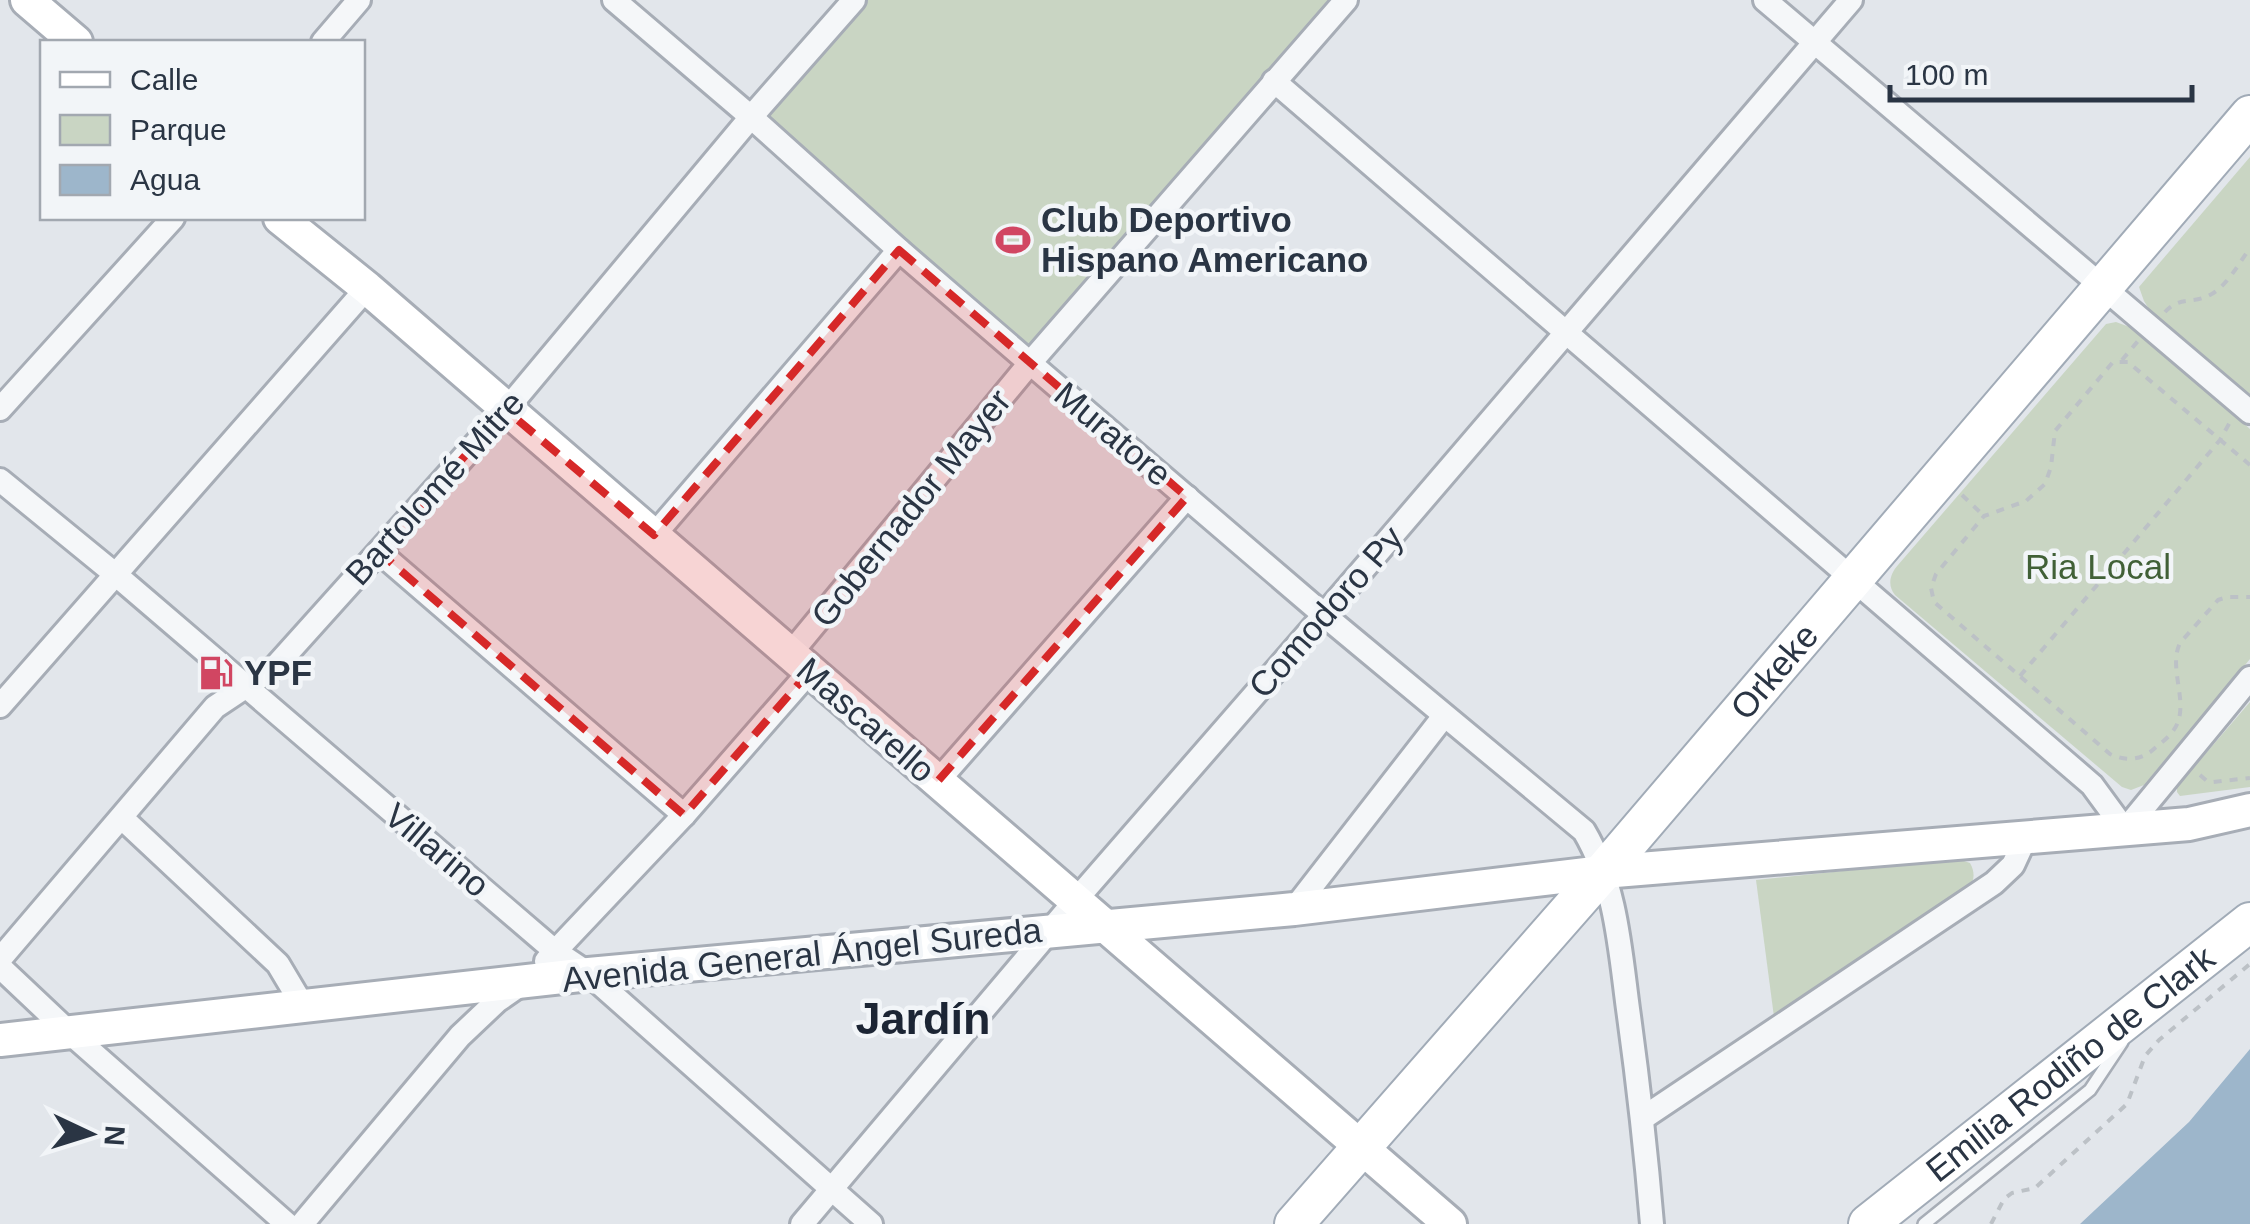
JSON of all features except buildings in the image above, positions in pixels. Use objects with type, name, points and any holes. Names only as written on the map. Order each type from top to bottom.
[{"type":"main road","points":[[27,0],[74,40]]},
{"type":"main road","name":"Orkeke","points":[[1294,1224],[1856,580],[2250,115]]},
{"type":"main road","name":"Mascarello","points":[[282,220],[367,288],[1450,1224]]},
{"type":"main road","points":[[2188,824],[2250,810]]},
{"type":"main road","points":[[2188,824],[2250,832]]},
{"type":"main road","name":"Avenida General Ángel Sureda","points":[[0,1040],[589,974],[1294,908],[1603,872],[2188,824]]},
{"type":"main road","name":"Emilia Rodiño de Clark","points":[[1868,1224],[2153,997],[2244,936]]},
{"type":"street","points":[[325,40],[359,0]]},
{"type":"street","name":"Muratore","points":[[614,0],[1324,616],[1584,832],[1603,872],[1618,929],[1643,1118],[1652,1224]]},
{"type":"street","name":"Bartolomé Mitre","points":[[0,959],[215,707],[276,667],[506,410],[854,0]]},
{"type":"street","name":"Gobernador Mayer","points":[[302,1224],[460,1036],[556,952],[684,815],[1030,363],[1346,0]]},
{"type":"street","points":[[1766,0],[2244,407]]},
{"type":"street","name":"Comodoro Py","points":[[802,1224],[1851,0]]},
{"type":"street","points":[[1274,81],[2092,785],[2125,830],[2250,678]]},
{"type":"street","points":[[0,409],[171,220]]},
{"type":"street","points":[[654,535],[898,250]]},
{"type":"street","points":[[0,706],[367,288]]},
{"type":"street","name":"Villarino","points":[[0,480],[116,574],[556,952],[589,974],[871,1224]]},
{"type":"street","points":[[937,782],[1187,497]]},
{"type":"street","points":[[379,552],[684,815]]},
{"type":"street","points":[[1294,908],[1444,716]]},
{"type":"street","points":[[122,818],[278,964],[303,1006]]},
{"type":"street","points":[[1643,1118],[1994,882],[2013,865],[2025,839]]},
{"type":"street","points":[[0,967],[287,1224]]},
{"type":"lane","points":[[1924,1224],[2090,1090],[2153,997]]},
{"type":"path","points":[[2122,360],[2174,302],[2208,296],[2220,288],[2250,248]]},
{"type":"path","points":[[2250,465],[2128,362],[2113,362],[2055,431],[2052,467],[2045,484],[2026,501],[1984,516],[1936,574],[1931,588],[1934,602],[2110,754],[2131,760],[2146,756],[2174,731],[2180,716],[2176,662],[2180,643],[2218,600],[2250,597]]},
{"type":"path","points":[[2020,676],[2244,407]]},
{"type":"path","points":[[2199,773],[2207,782],[2250,778]]},
{"type":"path","points":[[1991,1224],[2004,1199],[2012,1192],[2035,1188],[2126,1104],[2145,1056],[2244,936]]},
{"type":"highlighted area","points":[[899,250],[1187,497],[937,782],[810,671],[684,815],[379,552],[506,410],[654,535]]},
{"type":"green space","name":"Club Deportivo Hispano Americano","points":[[854,0],[1346,0],[1030,363],[751,117]]},
{"type":"green space","points":[[2250,157],[2250,395],[2149,309],[2139,287]]},
{"type":"green space","name":"Ria Local","points":[[2116,322],[2135,329],[2250,429],[2250,659],[2144,785],[2131,790],[2122,787],[1895,595],[1890,583],[1898,565],[2106,324]]},
{"type":"green space","points":[[2250,702],[2250,787],[2180,796],[2177,787]]},
{"type":"green space","points":[[1958,859],[1970,863],[1973,871],[1967,892],[1774,1017],[1756,880]]},
{"type":"water","points":[[2250,1049],[2250,1224],[2080,1224],[2189,1122]]},
{"type":"place","name":"Club Deportivo Hispano Americano","points":[[1013,240]]},
{"type":"place","name":"YPF","points":[[216,673]]},
{"type":"district","name":"Jardín","points":[[923,1018]]}]
